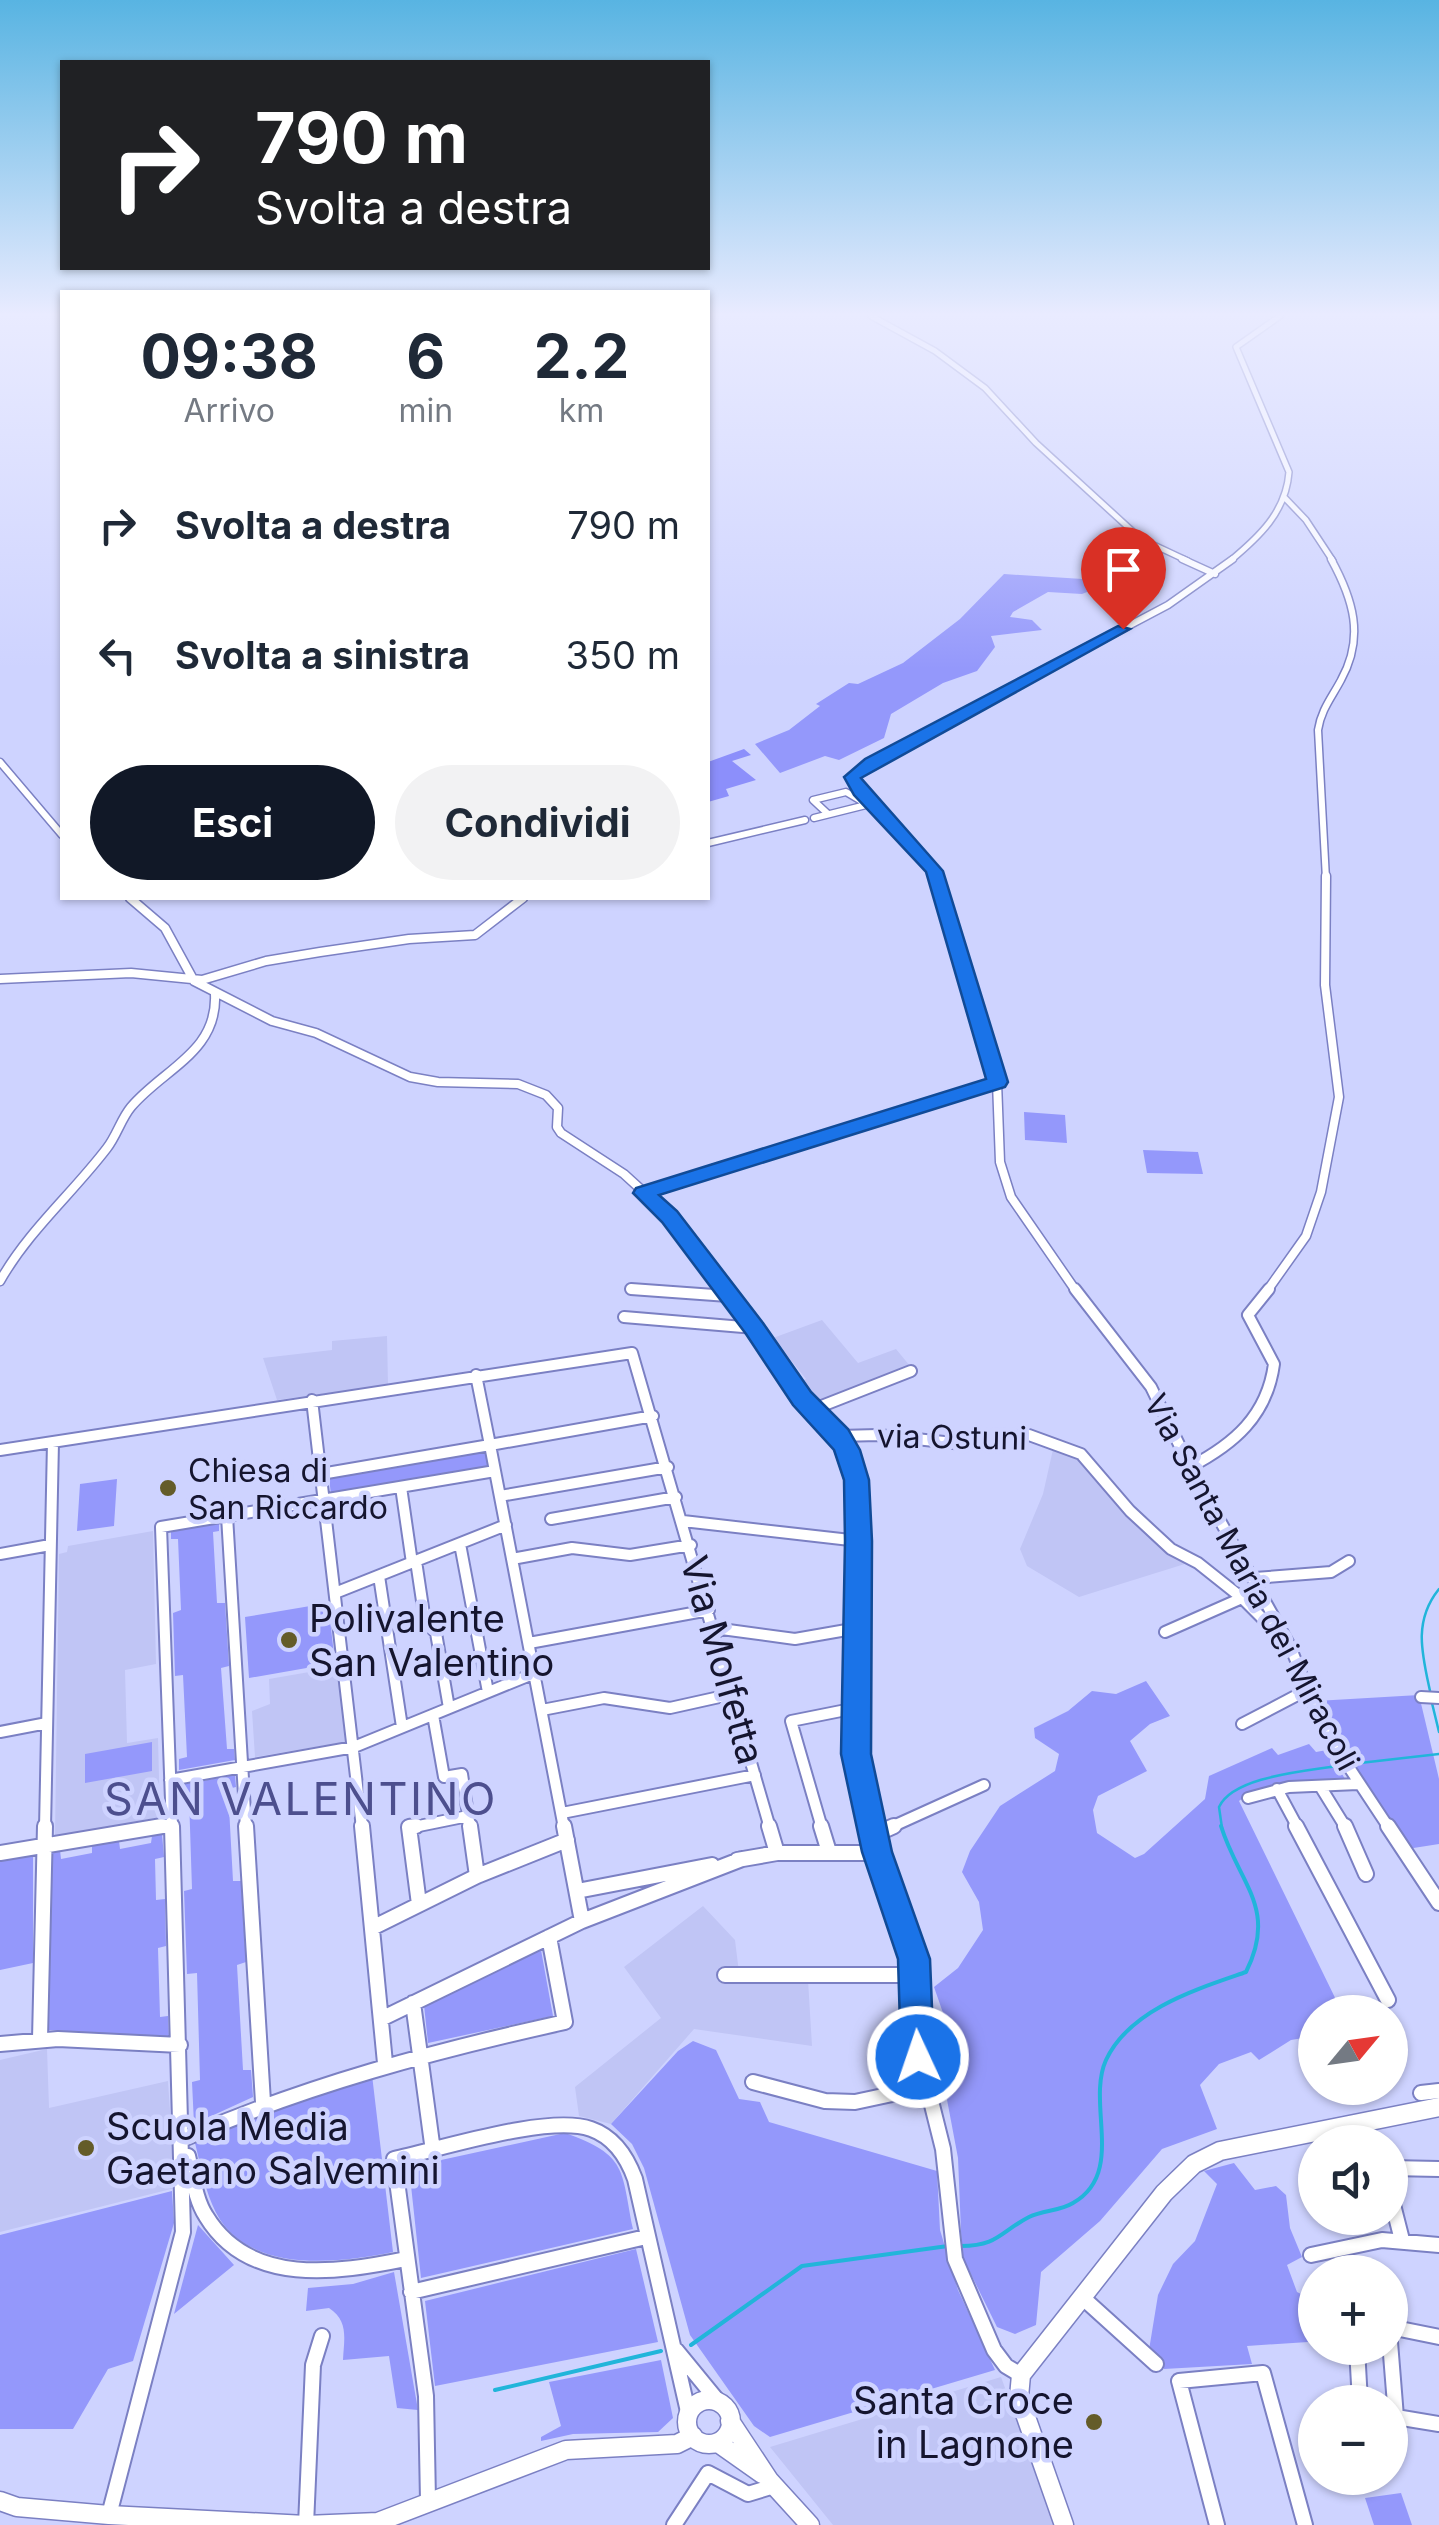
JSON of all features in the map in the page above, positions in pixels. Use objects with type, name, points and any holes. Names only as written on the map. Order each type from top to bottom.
[{"type":"main road","points":[[1064,2525],[1018,2397],[1021,2375],[1164,2193],[1201,2159],[1234,2148],[1439,2107]]},
{"type":"main road","points":[[717,2400],[727,2408],[729,2430],[718,2442],[705,2444],[693,2436],[689,2416],[697,2403],[717,2400]]},
{"type":"main road","points":[[730,2422],[772,2483],[810,2525]]},
{"type":"main road","points":[[0,2501],[17,2507],[109,2515],[306,2525],[378,2522],[566,2450],[677,2444],[693,2436]]},
{"type":"main road","points":[[718,2442],[772,2483]]},
{"type":"street","points":[[1028,434],[1141,539],[1215,574]]},
{"type":"street","points":[[854,783],[852,777],[871,762],[1168,605],[1215,574],[1268,530],[1284,496],[1289,472],[1273,434]]},
{"type":"street","points":[[1190,1467],[1244,1434],[1269,1386],[1274,1364],[1248,1315],[1306,1236],[1321,1192],[1339,1097],[1325,985],[1327,890],[1318,730],[1321,710],[1346,671],[1356,624],[1331,560],[1284,496]]},
{"type":"street","points":[[0,762],[60,832]]},
{"type":"street","name":"Via Santa Maria dei Miracoli","points":[[854,783],[934,871],[998,1082],[1000,1162],[1011,1197],[1059,1270],[1151,1387],[1190,1467],[1290,1646],[1305,1692],[1358,1784],[1439,1904]]},
{"type":"street","points":[[828,814],[813,800],[846,792],[870,804]]},
{"type":"street","points":[[814,818],[870,804]]},
{"type":"street","points":[[710,843],[804,820]]},
{"type":"street","points":[[132,900],[165,928],[194,981],[272,1021],[316,1033],[410,1077],[438,1082],[518,1084],[534,1089],[558,1108],[557,1127],[561,1133],[610,1164],[670,1216],[755,1328],[802,1398],[840,1436],[856,1480],[856,1754],[877,1852],[900,1912],[917,1975],[914,2033],[943,2149],[954,2258],[994,2350],[1006,2366],[1021,2375]]},
{"type":"street","points":[[0,979],[130,973],[194,981],[320,952],[428,936],[475,935],[520,900]]},
{"type":"street","points":[[0,1280],[26,1236],[112,1142],[131,1107],[198,1046],[210,1026],[218,999],[215,993]]},
{"type":"street","points":[[644,1193],[998,1082]]},
{"type":"street","points":[[631,1289],[729,1296]]},
{"type":"street","points":[[624,1317],[755,1328]]},
{"type":"street","name":"Via Molfetta","points":[[476,1374],[632,1352],[777,1852]]},
{"type":"street","points":[[814,1409],[911,1371]]},
{"type":"street","points":[[0,1450],[476,1374],[582,1921]]},
{"type":"street","points":[[312,1400],[354,1747],[385,2063]]},
{"type":"street","points":[[321,1474],[653,1416]]},
{"type":"street","name":"via Ostuni","points":[[840,1436],[878,1435],[963,1444],[1030,1435],[1081,1454],[1130,1511],[1172,1550],[1198,1562],[1242,1598],[1290,1646]]},
{"type":"street","points":[[40,2039],[53,1442]]},
{"type":"street","points":[[500,1496],[668,1468]]},
{"type":"street","points":[[109,2515],[183,2232],[161,1526],[495,1471]]},
{"type":"street","points":[[402,1487],[425,1620],[436,1633],[449,1708]]},
{"type":"street","points":[[550,1519],[676,1497]]},
{"type":"street","points":[[227,1516],[263,2102]]},
{"type":"street","points":[[684,1521],[858,1541]]},
{"type":"street","points":[[336,1594],[506,1526]]},
{"type":"street","points":[[0,1554],[50,1544]]},
{"type":"street","points":[[460,1544],[488,1692]]},
{"type":"street","points":[[512,1559],[572,1548],[630,1555],[690,1545]]},
{"type":"street","points":[[1255,1578],[1331,1572],[1349,1561]]},
{"type":"street","points":[[380,1576],[402,1728]]},
{"type":"street","points":[[1164,1632],[1242,1598]]},
{"type":"street","points":[[529,1643],[709,1610]]},
{"type":"street","points":[[714,1628],[794,1639],[858,1628]]},
{"type":"street","points":[[170,1780],[354,1747],[535,1673]]},
{"type":"street","points":[[1242,1724],[1305,1692]]},
{"type":"street","points":[[542,1710],[604,1698],[670,1708],[733,1694]]},
{"type":"street","points":[[1421,1696],[1439,1698]]},
{"type":"street","points":[[830,1852],[791,1721],[856,1708]]},
{"type":"street","points":[[434,1714],[444,1777],[462,1774],[478,1876]]},
{"type":"street","points":[[0,1732],[46,1724]]},
{"type":"street","points":[[562,1813],[755,1775]]},
{"type":"street","points":[[1248,1798],[1277,1789],[1358,1784]]},
{"type":"street","points":[[874,1835],[984,1785]]},
{"type":"street","points":[[1320,1786],[1356,1844],[1366,1874]]},
{"type":"street","points":[[1277,1789],[1385,1995]]},
{"type":"street","points":[[419,1904],[409,1827],[468,1816]]},
{"type":"street","points":[[0,1853],[172,1824]]},
{"type":"street","points":[[372,1928],[478,1876],[567,1840]]},
{"type":"street","points":[[577,1890],[777,1852],[877,1852]]},
{"type":"street","points":[[381,2019],[582,1921],[742,1859]]},
{"type":"street","points":[[183,2139],[263,2102],[385,2063],[565,2022],[549,1937]]},
{"type":"street","points":[[725,1975],[917,1975]]},
{"type":"street","points":[[413,2003],[432,2151]]},
{"type":"street","points":[[0,2044],[40,2039],[180,2046]]},
{"type":"street","points":[[753,2082],[825,2101],[855,2102],[925,2087]]},
{"type":"street","points":[[1421,2093],[1439,2091]]},
{"type":"street","points":[[428,2504],[426,2396],[394,2159],[555,2124],[592,2129],[615,2144],[628,2160],[689,2416]]},
{"type":"street","points":[[183,2139],[207,2219],[242,2254],[288,2271],[312,2273],[363,2269],[406,2259]]},
{"type":"street","points":[[1408,2168],[1439,2169]]},
{"type":"street","points":[[1401,2235],[1402,2240]]},
{"type":"street","points":[[410,2292],[646,2237]]},
{"type":"street","points":[[1310,2255],[1382,2240],[1439,2245]]},
{"type":"street","points":[[1080,2296],[1156,2364]]},
{"type":"street","points":[[1408,2331],[1439,2337]]},
{"type":"street","points":[[306,2525],[313,2365],[322,2336]]},
{"type":"street","points":[[672,2344],[696,2380],[717,2400]]},
{"type":"street","points":[[1217,2525],[1179,2381],[1263,2373],[1305,2525]]},
{"type":"street","points":[[1408,2419],[1439,2424]]},
{"type":"street","points":[[674,2525],[708,2473],[743,2496],[763,2495],[772,2483]]},
{"type":"shaded area","points":[[1004,574],[1114,581],[1082,594],[1048,592],[1013,612],[1010,617],[1032,620],[1042,630],[991,636],[995,647],[977,671],[943,683],[891,714],[884,738],[839,760],[825,756],[780,773],[755,744],[789,730],[820,706],[816,704],[849,683],[858,684],[903,663],[960,619]]},
{"type":"shaded area","points":[[744,749],[751,755],[732,761],[756,780],[726,789],[729,796],[710,801],[710,761]]},
{"type":"shaded area","points":[[1024,1112],[1065,1115],[1067,1143],[1025,1140]]},
{"type":"shaded area","points":[[1143,1150],[1198,1152],[1203,1174],[1147,1173]]},
{"type":"shaded area","points":[[822,1320],[858,1363],[896,1349],[910,1366],[814,1402],[799,1382],[806,1379],[773,1338]]},
{"type":"shaded area","points":[[387,1336],[388,1385],[277,1400],[263,1358],[332,1350],[332,1341]]},
{"type":"shaded area","points":[[1054,1445],[1080,1456],[1188,1563],[1079,1597],[1027,1566],[1020,1549],[1043,1494]]},
{"type":"shaded area","points":[[486,1451],[489,1469],[331,1495],[329,1477]]},
{"type":"shaded area","points":[[117,1479],[114,1526],[77,1531],[80,1484]]},
{"type":"shaded area","points":[[219,1522],[219,1531],[213,1532],[217,1603],[225,1603],[229,1666],[221,1668],[227,1749],[234,1749],[235,1760],[179,1770],[179,1759],[187,1757],[183,1675],[175,1676],[173,1613],[181,1610],[178,1539],[171,1539],[171,1530]]},
{"type":"shaded area","points":[[153,1531],[156,1664],[125,1670],[127,1743],[158,1738],[160,1817],[55,1836],[59,1554],[67,1552],[68,1546]]},
{"type":"shaded area","name":"Polivalente San Valentino","points":[[328,1603],[335,1663],[249,1678],[245,1617]]},
{"type":"shaded area","points":[[338,1667],[345,1742],[255,1757],[252,1711],[270,1704],[269,1679]]},
{"type":"shaded area","points":[[1146,1681],[1170,1716],[1150,1724],[1130,1741],[1147,1771],[1098,1796],[1093,1810],[1097,1833],[1135,1858],[1205,1799],[1209,1776],[1272,1748],[1278,1755],[1309,1744],[1316,1752],[1327,1750],[1347,1782],[1277,1784],[1239,1801],[1334,1995],[1298,1995],[1298,2039],[1259,2060],[1251,2052],[1219,2064],[1200,2085],[1217,2129],[1162,2149],[1100,2221],[1041,2272],[1036,2325],[1015,2334],[997,2327],[962,2256],[958,2158],[945,2089],[950,2033],[934,1987],[958,1968],[983,1930],[979,1902],[962,1872],[970,1851],[1000,1806],[1055,1771],[1059,1754],[1035,1738],[1034,1728],[1068,1711],[1092,1691],[1116,1694]]},
{"type":"shaded area","points":[[1419,1695],[1439,1779],[1439,1844],[1407,1849],[1341,1751],[1316,1701]]},
{"type":"shaded area","points":[[152,1742],[152,1771],[85,1783],[85,1754]]},
{"type":"shaded area","points":[[235,1775],[236,1787],[228,1789],[233,1881],[241,1881],[246,1962],[237,1965],[243,2070],[251,2070],[253,2097],[194,2124],[192,2082],[200,2080],[197,1973],[187,1974],[184,1891],[192,1889],[189,1797],[180,1797],[180,1785]]},
{"type":"shaded area","points":[[162,1834],[164,1857],[155,1859],[156,1900],[165,1899],[166,1946],[158,1948],[160,2017],[168,2016],[169,2037],[49,2030],[51,1852],[60,1850],[61,1859],[92,1853],[92,1846],[119,1841],[120,1849],[151,1843],[152,1836]]},
{"type":"shaded area","points":[[33,1856],[33,1963],[0,1970],[0,1861]]},
{"type":"shaded area","points":[[703,1906],[735,1940],[740,1981],[808,1980],[812,2046],[694,2029],[611,2124],[579,2116],[575,2087],[661,2018],[624,1967]]},
{"type":"shaded area","points":[[541,1950],[553,2016],[428,2043],[424,2005]]},
{"type":"shaded area","points":[[693,2041],[716,2050],[739,2099],[760,2102],[769,2122],[937,2171],[940,2230],[958,2290],[995,2370],[770,2437],[754,2426],[690,2335],[644,2168],[632,2144],[611,2124],[678,2051]]},
{"type":"shaded area","name":"Scuola Media Gaetano Salvemini","points":[[47,2049],[49,2108],[168,2081],[175,2188],[0,2232],[0,2060]]},
{"type":"shaded area","points":[[372,2075],[393,2252],[344,2260],[291,2259],[266,2254],[225,2227],[204,2182],[195,2143],[265,2112]]},
{"type":"shaded area","points":[[565,2133],[611,2157],[623,2178],[633,2229],[421,2278],[409,2167]]},
{"type":"shaded area","points":[[1234,2163],[1255,2190],[1276,2186],[1286,2195],[1290,2228],[1301,2255],[1287,2265],[1298,2292],[1298,2343],[1247,2346],[1252,2364],[1164,2369],[1161,2360],[1149,2350],[1158,2295],[1173,2264],[1195,2241],[1217,2184],[1204,2171]]},
{"type":"shaded area","points":[[172,2191],[174,2223],[133,2361],[108,2369],[73,2429],[0,2429],[0,2235]]},
{"type":"shaded area","points":[[198,2225],[234,2265],[174,2314]]},
{"type":"shaded area","points":[[636,2249],[658,2342],[435,2386],[425,2301]]},
{"type":"shaded area","points":[[394,2272],[418,2410],[397,2408],[389,2356],[343,2360],[344,2331],[340,2319],[329,2308],[306,2311],[308,2288],[353,2284]]},
{"type":"shaded area","points":[[661,2360],[673,2418],[658,2432],[573,2434],[541,2441],[541,2437],[561,2426],[549,2382]]},
{"type":"shaded area","points":[[1001,2377],[1055,2525],[833,2525],[770,2447]]},
{"type":"shaded area","points":[[1402,2495],[1412,2525],[1374,2525],[1365,2498]]},
{"type":"waterway","points":[[1430,1691],[1422,1651],[1423,1626],[1439,1589]]},
{"type":"waterway","points":[[1431,1699],[1439,1732]]},
{"type":"waterway","points":[[1351,1764],[1439,1754]]},
{"type":"waterway","points":[[1222,1828],[1219,1807],[1240,1788],[1275,1776],[1343,1765]]},
{"type":"waterway","points":[[961,2246],[991,2241],[1029,2217],[1073,2203],[1089,2190],[1098,2174],[1101,2156],[1101,2078],[1117,2042],[1131,2027],[1167,2003],[1246,1972],[1255,1950],[1257,1913],[1221,1826]]},
{"type":"waterway","points":[[691,2345],[802,2266],[948,2246]]},
{"type":"waterway","points":[[495,2390],[661,2351]]},
{"type":"place","name":"Chiesa di San Riccardo","points":[[168,1488]]},
{"type":"place","name":"Polivalente San Valentino","points":[[289,1640]]},
{"type":"place","name":"Scuola Media Gaetano Salvemini","points":[[86,2148]]},
{"type":"place","name":"Santa Croce in Lagnone","points":[[1094,2422]]},
{"type":"district","name":"SAN VALENTINO","points":[[301,1798]]},
{"type":"route","points":[[918,2057],[914,2033],[914,1959],[877,1852],[856,1754],[858,1541],[856,1480],[847,1450],[840,1436],[802,1398],[755,1328],[691,1250],[670,1216],[644,1193],[998,1082],[934,871],[860,791],[852,777],[871,762],[1123,629]]}]
